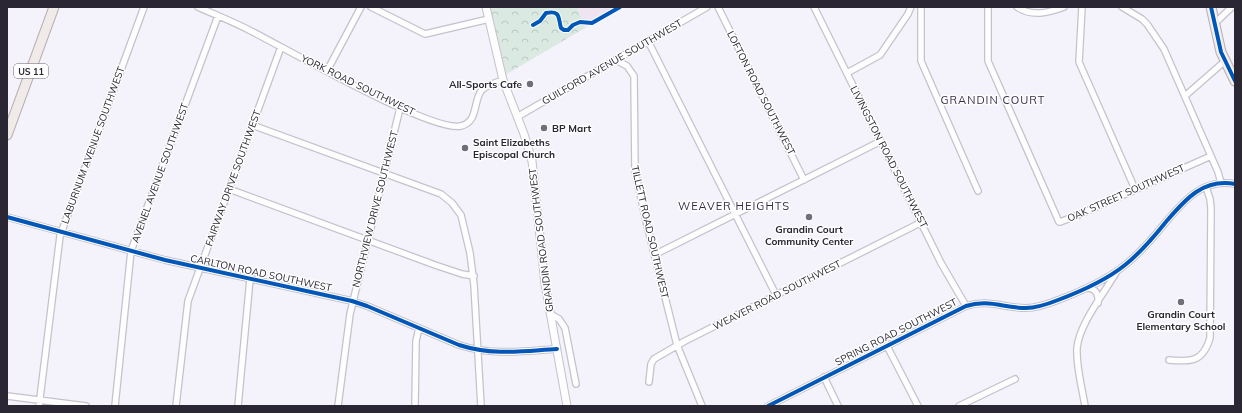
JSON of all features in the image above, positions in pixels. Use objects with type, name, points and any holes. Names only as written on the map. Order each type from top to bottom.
[{"type":"main road","name":"US 11","points":[[7,135],[9,122],[54,7]]},
{"type":"main road","points":[[1211,7],[1218,42],[1235,81]]},
{"type":"street","name":"LABURNUM AVENUE SOUTHWEST","points":[[39,403],[61,232],[144,7]]},
{"type":"street","name":"YORK ROAD SOUTHWEST","points":[[198,7],[281,47],[400,108],[438,123],[451,126],[460,126],[468,123],[473,115],[482,91],[491,84],[503,80]]},
{"type":"street","points":[[328,71],[361,7]]},
{"type":"street","points":[[372,7],[425,34],[489,19]]},
{"type":"street","name":"GRANDIN ROAD SOUTHWEST","points":[[486,7],[503,80],[524,134],[532,161],[543,269],[567,406]]},
{"type":"street","name":"GUILFORD AVENUE SOUTHWEST","points":[[517,117],[707,7]]},
{"type":"street","name":"LOFTON ROAD SOUTHWEST","points":[[718,7],[804,180]]},
{"type":"street","name":"LIVINGSTON ROAD SOUTHWEST","points":[[814,7],[922,222],[941,263],[966,306]]},
{"type":"street","points":[[847,73],[880,55],[908,14],[911,7]]},
{"type":"street","points":[[920,7],[920,61],[978,191]]},
{"type":"street","name":"OAK STREET SOUTHWEST","points":[[988,7],[988,61],[1060,222],[1211,156]]},
{"type":"street","points":[[1018,7],[1024,11],[1036,14],[1064,7]]},
{"type":"street","points":[[1082,7],[1078,62],[1135,189]]},
{"type":"street","points":[[1122,7],[1142,19],[1164,49],[1218,172],[1220,183]]},
{"type":"street","points":[[1214,24],[1232,7]]},
{"type":"street","name":"AVENEL AVENUE SOUTHWEST","points":[[115,406],[131,251],[218,16]]},
{"type":"street","points":[[648,41],[776,295]]},
{"type":"street","name":"FAIRWAY DRIVE SOUTHWEST","points":[[176,406],[186,308],[281,47]]},
{"type":"street","name":"TILLETT ROAD SOUTHWEST","points":[[616,60],[627,66],[634,76],[635,171],[677,345],[702,406]]},
{"type":"street","points":[[1184,96],[1225,61]]},
{"type":"street","name":"NORTHVIEW DRIVE SOUTHWEST","points":[[338,406],[347,327],[352,301],[400,108]]},
{"type":"street","points":[[252,125],[446,197],[458,209],[466,234],[474,276],[481,406]]},
{"type":"street","points":[[654,253],[660,252],[881,141]]},
{"type":"street","name":"SPRING ROAD SOUTHWEST","points":[[768,406],[966,306],[980,303],[1034,308],[1087,288],[1118,270],[1136,255],[1151,240],[1183,202],[1196,191],[1220,183],[1235,184]]},
{"type":"street","points":[[1169,360],[1186,361],[1199,357],[1205,351],[1210,338],[1211,208],[1206,187]]},
{"type":"street","points":[[229,188],[456,272],[474,276]]},
{"type":"street","name":"CARLTON ROAD SOUTHWEST","points":[[7,217],[200,269],[352,301],[459,345],[478,350],[505,352],[557,349]]},
{"type":"street","name":"WEAVER ROAD SOUTHWEST","points":[[649,382],[651,364],[654,359],[677,345],[922,222]]},
{"type":"street","points":[[1085,406],[1077,356],[1079,336],[1118,270]]},
{"type":"street","points":[[238,406],[250,279]]},
{"type":"street","points":[[1087,288],[1091,288],[1095,291],[1098,298],[1098,303]]},
{"type":"street","points":[[550,314],[559,319],[565,328],[576,384]]},
{"type":"street","points":[[415,406],[416,342],[419,328]]},
{"type":"street","points":[[887,346],[918,406]]},
{"type":"street","points":[[824,377],[838,406]]},
{"type":"street","points":[[959,406],[1015,379]]},
{"type":"street","points":[[7,396],[39,403],[86,406]]},
{"type":"shaded area","points":[[577,7],[619,7],[585,28]]},
{"type":"green space","points":[[489,7],[577,7],[585,28],[505,75]]},
{"type":"cycle path","points":[[533,25],[540,21],[546,13],[551,12],[557,14],[561,28],[568,30],[573,25],[580,22],[592,23],[620,7]]},
{"type":"cycle path","points":[[1211,7],[1221,52],[1235,81]]},
{"type":"cycle path","points":[[768,406],[966,306],[982,303],[1018,308],[1042,306],[1101,281],[1131,260],[1179,207],[1195,193],[1213,184],[1235,184]]},
{"type":"cycle path","points":[[7,217],[165,260],[352,301],[459,345],[484,351],[496,352],[557,349]]},
{"type":"place","name":"All-Sports Cafe","points":[[530,84]]},
{"type":"place","name":"BP Mart","points":[[544,128]]},
{"type":"place","name":"Saint Elizabeths Episcopal Church","points":[[465,148]]},
{"type":"place","name":"Grandin Court Community Center","points":[[809,217]]},
{"type":"place","name":"Grandin Court Elementary School","points":[[1181,302]]},
{"type":"district","name":"GRANDIN COURT","points":[[993,100]]},
{"type":"district","name":"WEAVER HEIGHTS","points":[[734,206]]}]
